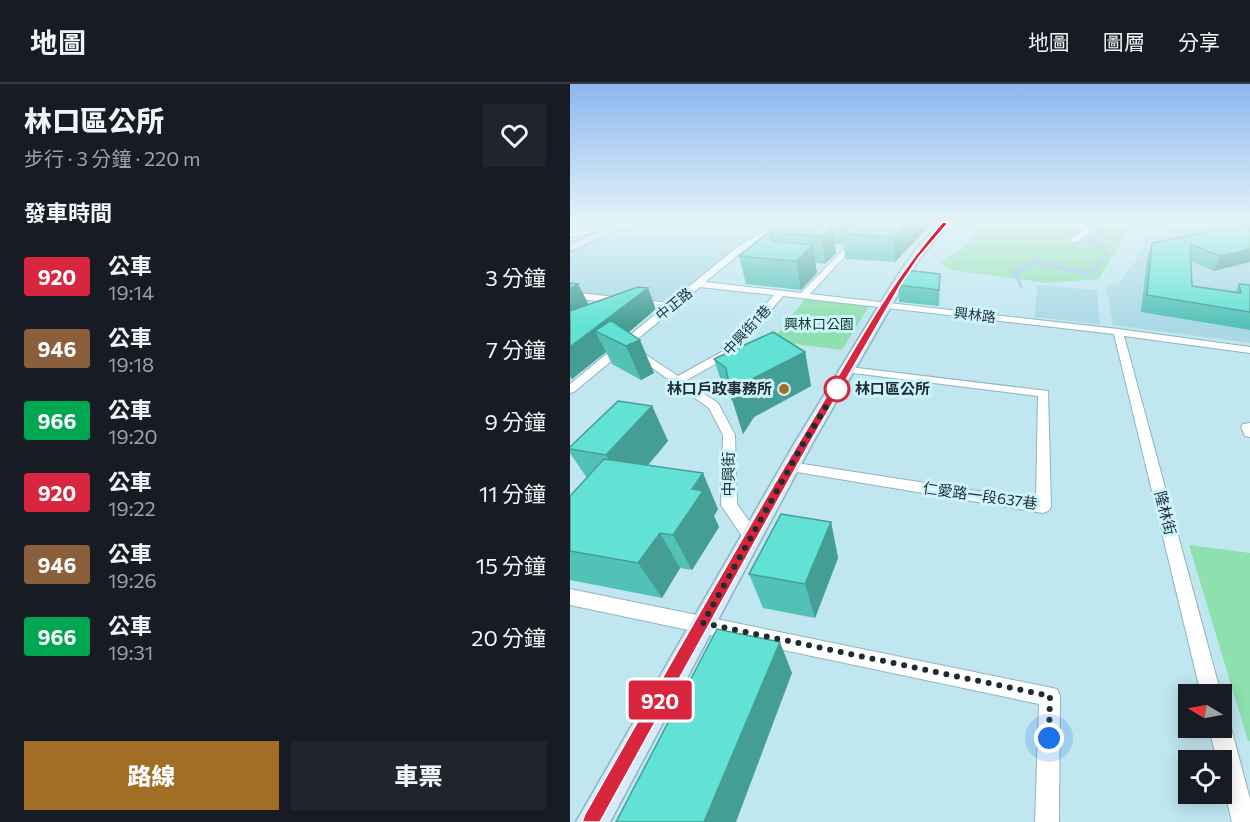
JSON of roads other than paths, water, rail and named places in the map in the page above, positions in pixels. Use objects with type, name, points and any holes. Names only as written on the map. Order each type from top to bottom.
[{"type":"main road","points":[[592,822],[790,467],[914,257]]},
{"type":"street","name":"中正路","points":[[573,384],[626,346],[670,306],[730,257]]},
{"type":"street","points":[[804,295],[840,257]]},
{"type":"street","points":[[816,268],[828,269]]},
{"type":"street","name":"興林路","points":[[700,284],[1118,332],[1250,351]]},
{"type":"street","name":"中興街1巷","points":[[679,380],[729,352],[781,293]]},
{"type":"street","points":[[570,295],[670,306]]},
{"type":"street","points":[[625,312],[647,304]]},
{"type":"street","name":"隆林街","points":[[1118,332],[1208,684]]},
{"type":"street","name":"中興街","points":[[626,346],[714,406],[729,435],[729,505],[752,537]]},
{"type":"street","name":"仁愛路一段637巷","points":[[790,467],[1043,507],[1044,393],[849,370]]},
{"type":"street","points":[[1250,427],[1247,427],[1250,433]]},
{"type":"street","points":[[570,597],[1050,696],[1047,822]]},
{"type":"street","points":[[1223,738],[1244,822]]},
{"type":"waterway","points":[[1021,287],[1015,272],[1035,261],[1086,274],[1096,269],[1103,257]]},
{"type":"place","name":"林口戶政事務所","points":[[784,389]]},
{"type":"place","name":"林口區公所","points":[[837,389]]},
{"type":"park label","name":"興林口公園","points":[[819,324]]}]
